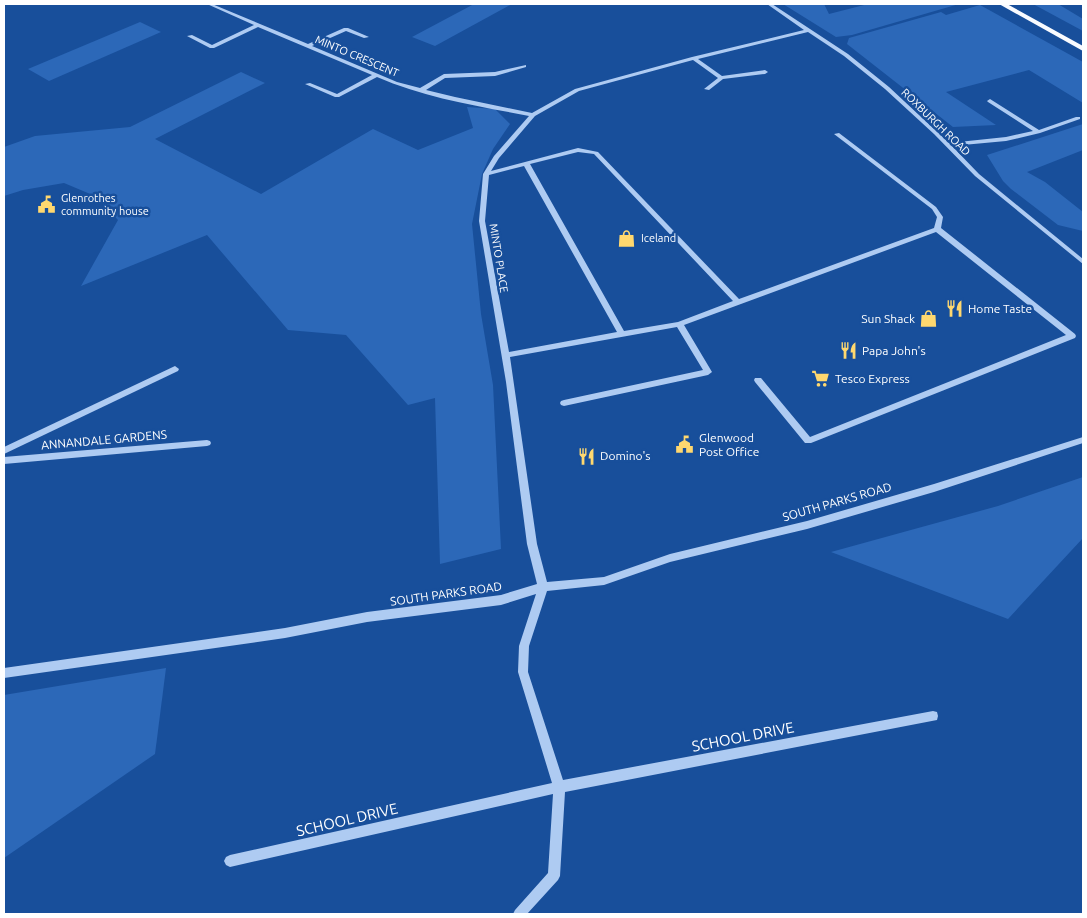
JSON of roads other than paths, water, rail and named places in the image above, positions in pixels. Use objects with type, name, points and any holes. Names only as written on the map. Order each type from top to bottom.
[{"type":"main road","points":[[1002,4],[1083,49]]},
{"type":"street","name":"MINTO CRESCENT","points":[[209,4],[395,84],[533,115]]},
{"type":"street","name":"ROXBURGH ROAD","points":[[768,4],[846,55],[887,88],[948,145],[976,175],[1082,260]]},
{"type":"street","points":[[190,36],[212,47],[258,25]]},
{"type":"street","points":[[308,46],[346,28],[366,36]]},
{"type":"street","name":"MINTO PLACE","points":[[542,587],[532,544],[505,355],[482,222],[486,174],[496,156],[533,115],[577,90],[694,58],[809,30]]},
{"type":"street","points":[[694,58],[721,78]]},
{"type":"street","points":[[421,90],[444,76],[495,74],[524,66]]},
{"type":"street","points":[[707,89],[721,78],[764,72]]},
{"type":"street","points":[[308,84],[337,96],[377,75]]},
{"type":"street","points":[[990,101],[1038,132]]},
{"type":"street","points":[[948,145],[1006,139],[1038,132],[1078,118]]},
{"type":"street","points":[[837,134],[934,208],[940,217],[937,229]]},
{"type":"street","points":[[486,174],[578,150],[596,153],[738,302]]},
{"type":"street","points":[[526,163],[622,335]]},
{"type":"street","points":[[505,355],[679,324],[937,229]]},
{"type":"street","points":[[758,380],[808,440],[1072,336],[937,229]]},
{"type":"street","points":[[564,403],[708,372],[679,324]]},
{"type":"street","name":"ANNANDALE GARDENS","points":[[4,451],[175,369]]},
{"type":"street","name":"SOUTH PARKS ROAD","points":[[4,673],[285,633],[367,617],[501,600],[542,587],[604,581],[670,558],[807,524],[934,488],[1083,440]]},
{"type":"street","name":"ANNANDALE GARDENS","points":[[4,461],[207,443]]},
{"type":"street","points":[[518,914],[554,876],[559,787],[523,672],[524,646],[542,587]]},
{"type":"street","name":"SCHOOL DRIVE","points":[[230,861],[559,787],[934,716]]},
{"type":"place","name":"Glenrothes community house","points":[[47,204]]},
{"type":"place","name":"Iceland","points":[[627,238]]},
{"type":"place","name":"Home Taste","points":[[954,309]]},
{"type":"place","name":"Sun Shack","points":[[929,319]]},
{"type":"place","name":"Papa John's","points":[[848,351]]},
{"type":"place","name":"Tesco Express","points":[[821,379]]},
{"type":"place","name":"Glenwood Post Office","points":[[685,445]]},
{"type":"place","name":"Domino's","points":[[586,456]]}]
